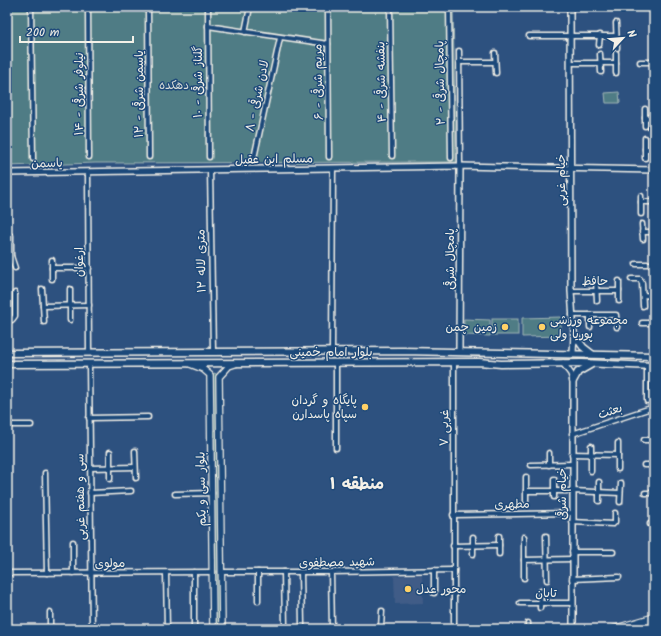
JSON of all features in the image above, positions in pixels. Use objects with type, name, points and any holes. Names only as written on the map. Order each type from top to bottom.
[{"type":"main road","points":[[574,334],[583,347],[592,354]]},
{"type":"main road","points":[[148,351],[151,357],[148,363]]},
{"type":"main road","points":[[160,363],[158,357],[161,351]]},
{"type":"main road","name":"بلوار امام خمینی","points":[[7,353],[332,351],[573,353],[654,356]]},
{"type":"main road","points":[[501,364],[497,357],[502,352]]},
{"type":"main road","points":[[636,356],[642,361],[637,366]]},
{"type":"main road","name":"بلوار امام خمینی","points":[[7,364],[454,362],[501,364],[563,362],[654,366]]},
{"type":"main road","points":[[188,363],[203,369],[210,375],[215,372],[219,377],[229,366],[238,363]]},
{"type":"main road","points":[[573,381],[578,372],[593,364]]},
{"type":"main road","name":"بلوار سی و یکم","points":[[210,375],[213,629]]},
{"type":"main road","name":"بلوار سی و یکم","points":[[219,377],[222,629]]},
{"type":"main road","points":[[613,629],[654,618]]},
{"type":"main road","points":[[632,629],[654,622]]},
{"type":"street","points":[[31,7],[33,159]]},
{"type":"street","name":"نیلوفر شرقی - ۱۴","points":[[88,7],[89,157]]},
{"type":"street","name":"یاسمن شرقی - ۱۲","points":[[148,7],[149,157]]},
{"type":"street","name":"گلناز شرقی - ۱۰","points":[[208,7],[209,157]]},
{"type":"street","points":[[245,32],[250,7]]},
{"type":"street","name":"مریم شرقی - ۶","points":[[328,7],[329,157]]},
{"type":"street","name":"بنفشه شرقی - ۴","points":[[390,7],[392,156]]},
{"type":"street","name":"پامچال شرقی - ۲","points":[[449,7],[451,158]]},
{"type":"street","name":"خیام غربی","points":[[570,7],[570,168],[572,315],[574,334],[573,353]]},
{"type":"street","points":[[616,23],[617,48]]},
{"type":"street","points":[[208,26],[328,44]]},
{"type":"street","points":[[600,35],[600,45]]},
{"type":"street","points":[[529,36],[616,36]]},
{"type":"street","name":"لادن شرقی - ۸","points":[[254,158],[280,38]]},
{"type":"street","points":[[459,51],[460,166]]},
{"type":"street","points":[[495,53],[496,73]]},
{"type":"street","points":[[616,53],[616,73]]},
{"type":"street","points":[[600,54],[601,72]]},
{"type":"street","points":[[459,62],[495,62]]},
{"type":"street","points":[[640,62],[654,62]]},
{"type":"street","points":[[571,64],[616,64]]},
{"type":"street","points":[[645,109],[645,126]]},
{"type":"street","points":[[645,118],[654,117]]},
{"type":"street","points":[[645,138],[645,158]]},
{"type":"street","points":[[645,149],[654,149]]},
{"type":"street","name":"مسلم ابن عقیل","points":[[88,172],[460,166],[654,170]]},
{"type":"street","name":"پامچال شرقی","points":[[459,352],[460,166]]},
{"type":"street","points":[[332,168],[332,351]]},
{"type":"street","name":"۱۲ متری لاله","points":[[210,170],[213,351]]},
{"type":"street","name":"یاسمن","points":[[7,173],[88,172]]},
{"type":"street","name":"ارغوان","points":[[88,172],[89,352]]},
{"type":"street","points":[[8,196],[8,222]]},
{"type":"street","points":[[641,196],[641,214]]},
{"type":"street","points":[[641,202],[654,202]]},
{"type":"street","points":[[642,224],[643,240]]},
{"type":"street","points":[[642,232],[654,232]]},
{"type":"street","points":[[10,236],[9,256],[15,268]]},
{"type":"street","points":[[52,260],[52,279]]},
{"type":"street","points":[[636,264],[654,264]]},
{"type":"street","points":[[52,268],[89,268]]},
{"type":"street","points":[[631,279],[640,279],[642,283],[643,306]]},
{"type":"street","points":[[596,281],[597,300]]},
{"type":"street","points":[[619,281],[619,301]]},
{"type":"street","points":[[42,289],[44,322]]},
{"type":"street","points":[[70,289],[70,320]]},
{"type":"street","name":"حافظ","points":[[572,291],[619,291]]},
{"type":"street","points":[[7,320],[12,320],[15,316],[15,293]]},
{"type":"street","points":[[643,295],[654,296]]},
{"type":"street","points":[[43,306],[89,305]]},
{"type":"street","points":[[572,315],[616,315],[617,327]]},
{"type":"street","points":[[590,315],[590,327]]},
{"type":"street","points":[[642,323],[654,323]]},
{"type":"street","name":"۷ غربی","points":[[453,515],[454,362]]},
{"type":"street","name":"خیام شرقی","points":[[563,362],[571,374],[573,381],[571,434],[573,629]]},
{"type":"street","points":[[336,363],[336,448]]},
{"type":"street","name":"سی و هفتم غربی","points":[[89,364],[92,629]]},
{"type":"street","points":[[647,366],[647,402]]},
{"type":"street","name":"بعثت","points":[[571,434],[654,408]]},
{"type":"street","points":[[89,418],[148,417]]},
{"type":"street","points":[[7,425],[31,425]]},
{"type":"street","points":[[644,440],[654,440]]},
{"type":"street","points":[[618,443],[618,469]]},
{"type":"street","points":[[591,471],[592,446]]},
{"type":"street","points":[[110,452],[110,479]]},
{"type":"street","points":[[135,452],[136,478]]},
{"type":"street","points":[[549,453],[549,465]]},
{"type":"street","points":[[572,454],[618,455]]},
{"type":"street","points":[[532,465],[572,464]]},
{"type":"street","points":[[644,465],[654,465]]},
{"type":"street","points":[[90,468],[135,467]]},
{"type":"street","points":[[45,473],[47,572]]},
{"type":"street","points":[[526,477],[526,501]]},
{"type":"street","points":[[554,479],[554,497]]},
{"type":"street","points":[[599,482],[599,501]]},
{"type":"street","points":[[620,502],[621,483]]},
{"type":"street","points":[[90,493],[131,491]]},
{"type":"street","points":[[526,491],[620,493]]},
{"type":"street","points":[[175,494],[212,493]]},
{"type":"street","points":[[645,493],[654,493]]},
{"type":"street","name":"مطهری","points":[[453,515],[572,513]]},
{"type":"street","points":[[572,522],[613,524],[615,522],[615,513]]},
{"type":"street","points":[[453,515],[454,629]]},
{"type":"street","points":[[499,536],[499,554]]},
{"type":"street","points":[[546,536],[547,580]]},
{"type":"street","points":[[473,537],[473,554]]},
{"type":"street","points":[[524,537],[524,578]]},
{"type":"street","points":[[73,542],[73,573]]},
{"type":"street","points":[[454,546],[499,545]]},
{"type":"street","points":[[572,552],[613,552]]},
{"type":"street","points":[[524,560],[572,559]]},
{"type":"street","points":[[434,570],[434,593]]},
{"type":"street","name":"شهید مصطفوی","points":[[221,572],[454,570]]},
{"type":"street","points":[[194,572],[194,629]]},
{"type":"street","name":"مولوی","points":[[7,573],[213,572]]},
{"type":"street","points":[[258,572],[258,601]]},
{"type":"street","points":[[284,572],[285,626]]},
{"type":"street","points":[[301,572],[302,625]]},
{"type":"street","points":[[331,572],[332,629]]},
{"type":"street","points":[[166,573],[167,629]]},
{"type":"street","points":[[572,578],[619,578]]},
{"type":"street","points":[[540,608],[541,591]]},
{"type":"street","name":"تابان","points":[[520,603],[572,603]]},
{"type":"street","points":[[376,629],[381,627],[382,611]]},
{"type":"street","points":[[50,612],[50,629]]},
{"type":"street","points":[[528,623],[528,629]]},
{"type":"shaded area","name":"محور عدل","points":[[422,575],[423,603],[395,604],[394,576]]},
{"type":"green space","name":"دهکده","points":[[7,7],[453,7],[456,162],[95,163],[7,166]]},
{"type":"green space","points":[[619,92],[620,103],[606,103],[605,93]]},
{"type":"green space","name":"مجموعه ورزشی پوریا ولی","points":[[561,317],[561,336],[522,337],[522,318]]},
{"type":"green space","name":"زمین چمن","points":[[464,319],[490,320],[490,336],[464,335]]},
{"type":"green space","name":"زمین چمن","points":[[492,319],[518,319],[518,335],[492,335]]},
{"type":"green space","points":[[215,373],[218,377],[221,629],[214,629],[213,374]]},
{"type":"place","name":"زمین چمن","points":[[505,327]]},
{"type":"place","name":"مجموعه ورزشی پوریا ولی","points":[[542,327]]},
{"type":"place","name":"پایگاه و گردان سپاه پاسدارن","points":[[365,407]]},
{"type":"place","name":"محور عدل","points":[[408,589]]},
{"type":"district","name":"منطقه ۱","points":[[357,483]]}]
